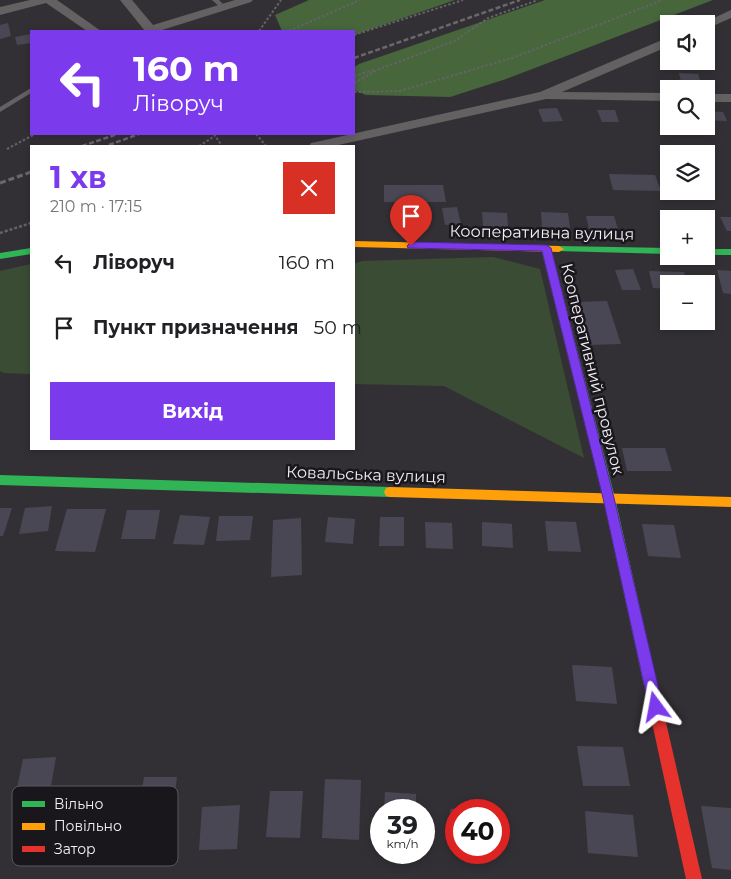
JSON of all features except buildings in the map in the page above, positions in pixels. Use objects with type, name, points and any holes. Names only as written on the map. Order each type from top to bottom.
[{"type":"street","points":[[0,11],[44,0]]},
{"type":"street","points":[[49,0],[94,30]]},
{"type":"street","points":[[129,1],[149,30],[220,4],[247,0]]},
{"type":"street","points":[[715,21],[731,14]]},
{"type":"street","points":[[321,145],[544,96],[660,45]]},
{"type":"street","points":[[544,96],[660,97]]},
{"type":"street","points":[[715,98],[731,98]]},
{"type":"street","name":"Кооперативна вулиця","points":[[355,244],[660,251]]},
{"type":"street","name":"Кооперативний провулок","points":[[546,248],[608,498],[694,879]]},
{"type":"street","points":[[0,256],[30,251]]},
{"type":"street","points":[[715,252],[731,252]]},
{"type":"street","name":"Ковальська вулиця","points":[[0,480],[731,502]]},
{"type":"lane","points":[[0,110],[30,91]]},
{"type":"path","points":[[260,30],[281,0]]},
{"type":"path","points":[[292,30],[360,0]]},
{"type":"path","points":[[355,35],[462,0]]},
{"type":"path","points":[[355,76],[380,69],[455,41],[488,18],[538,0]]},
{"type":"path","points":[[355,92],[400,91],[512,58],[663,0]]},
{"type":"path","points":[[355,82],[380,69]]},
{"type":"path","points":[[8,149],[33,135]]},
{"type":"path","points":[[200,145],[215,135]]},
{"type":"path","points":[[0,233],[30,223]]},
{"type":"green space","points":[[309,0],[455,0],[355,35],[355,30],[282,30],[275,15]]},
{"type":"green space","points":[[545,0],[713,0],[674,15],[660,15],[660,20],[506,79],[450,97],[366,95],[355,90],[355,66]]},
{"type":"green space","points":[[493,257],[540,269],[584,458],[444,386],[355,384],[355,264],[362,261]]},
{"type":"green space","points":[[30,264],[30,374],[4,373],[0,371],[0,271]]},
{"type":"railway","points":[[355,58],[520,0]]},
{"type":"railway","points":[[85,145],[115,135]]},
{"type":"railway","points":[[109,145],[136,135]]},
{"type":"railway","points":[[0,183],[30,172]]},
{"type":"traffic: fast","points":[[546,248],[609,498],[658,718]]},
{"type":"traffic: fast","points":[[559,249],[660,251]]},
{"type":"traffic: fast","points":[[0,256],[30,251]]},
{"type":"traffic: fast","points":[[715,252],[731,252]]},
{"type":"traffic: fast","points":[[0,480],[390,492]]},
{"type":"traffic: slow","points":[[355,244],[559,249]]},
{"type":"traffic: slow","points":[[390,492],[731,502]]},
{"type":"traffic: jam","points":[[658,718],[694,879]]},
{"type":"route","points":[[411,246],[546,248],[608,498],[656,707]]}]
